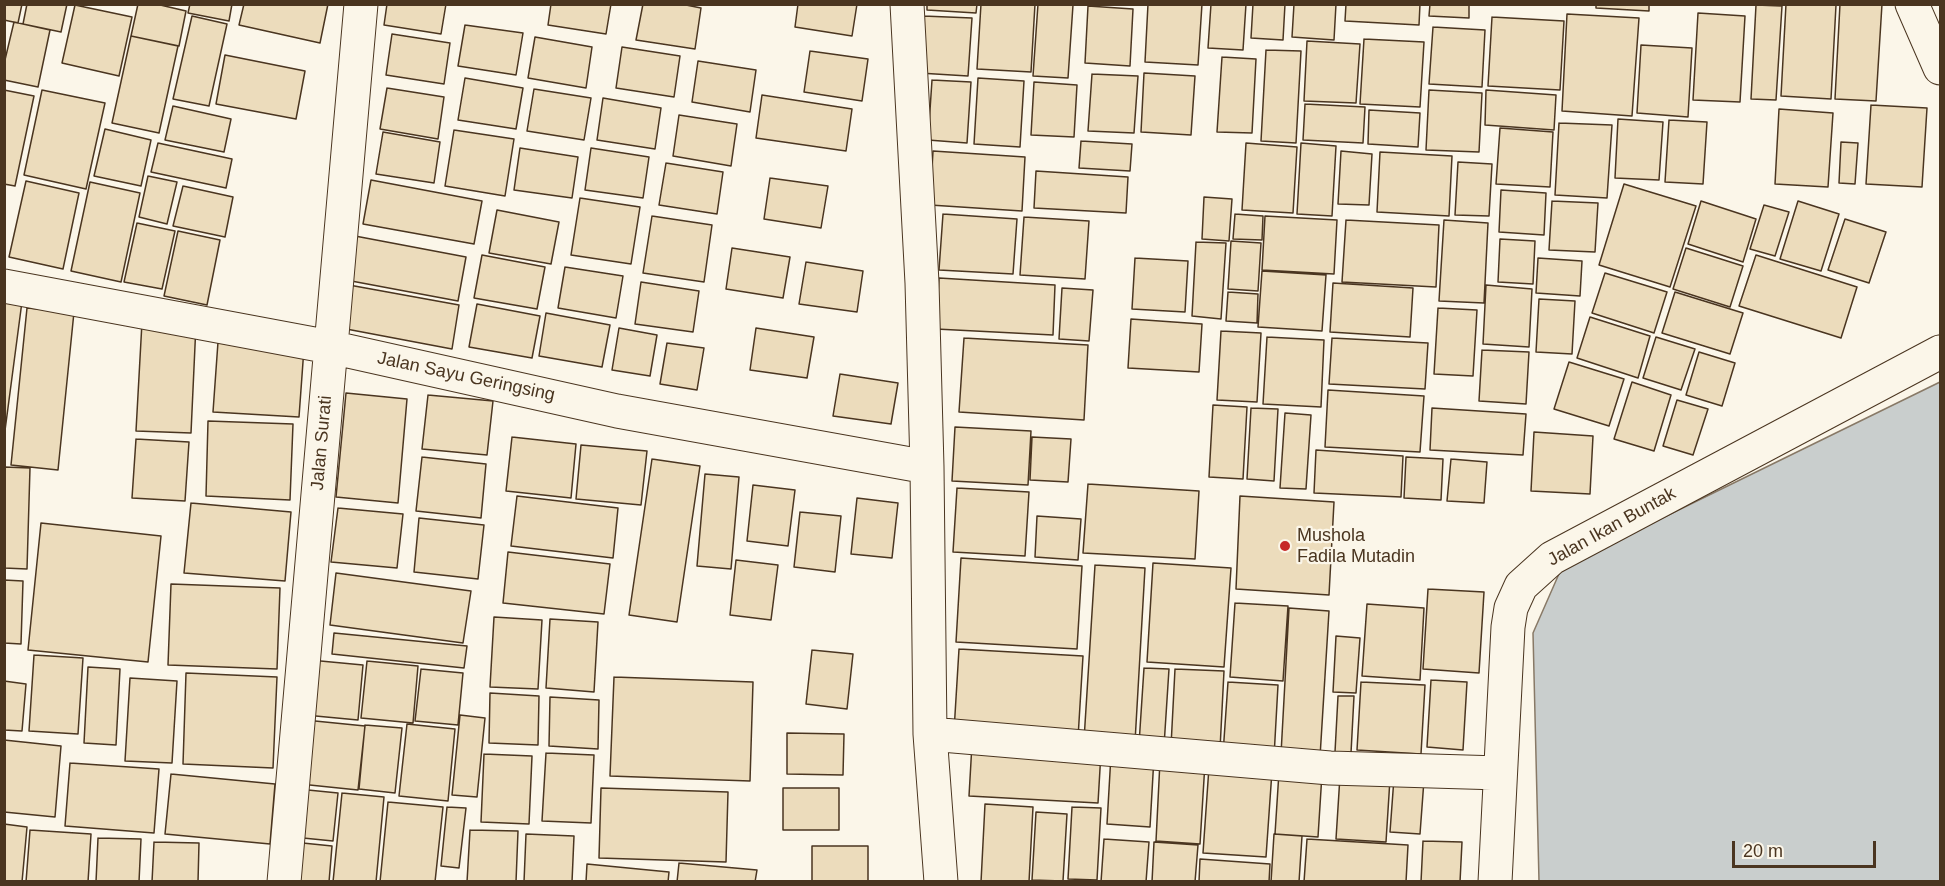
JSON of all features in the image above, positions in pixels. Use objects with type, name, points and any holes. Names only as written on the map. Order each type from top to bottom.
[{"type":"street","name":"Jalan Surati","points":[[284,882],[361,4]]},
{"type":"street","points":[[907,4],[922,283],[930,734],[941,882]]},
{"type":"street","points":[[1912,4],[1941,68]]},
{"type":"street","name":"Jalan Sayu Geringsing","points":[[4,286],[330,347],[617,411],[927,467]]},
{"type":"street","name":"Jalan Ikan Buntak","points":[[1495,882],[1508,627],[1511,608],[1521,586],[1552,558],[1941,352]]},
{"type":"street","points":[[930,734],[1330,768],[1500,773]]},
{"type":"shaded area","points":[[1940,382],[1940,881],[1539,881],[1533,633],[1562,567]]},
{"type":"building","points":[[4,4],[22,4],[18,23],[4,20]]},
{"type":"building","points":[[27,4],[67,4],[61,32],[23,24]]},
{"type":"building","points":[[138,4],[156,4],[186,11],[179,46],[131,36]]},
{"type":"building","points":[[190,4],[232,4],[229,21],[188,13]]},
{"type":"building","points":[[244,4],[328,4],[320,43],[239,25]]},
{"type":"building","points":[[387,4],[446,4],[441,34],[384,25]]},
{"type":"building","points":[[551,4],[611,4],[606,34],[548,25]]},
{"type":"building","points":[[643,4],[681,4],[701,8],[695,49],[636,40]]},
{"type":"building","points":[[798,4],[857,4],[852,36],[795,27]]},
{"type":"building","points":[[927,4],[977,4],[976,13],[927,10]]},
{"type":"building","points":[[981,4],[1035,4],[1031,72],[977,69]]},
{"type":"building","points":[[1038,4],[1073,5],[1068,78],[1033,76]]},
{"type":"building","points":[[1148,4],[1202,4],[1198,65],[1145,62]]},
{"type":"building","points":[[1211,4],[1246,4],[1243,50],[1208,48]]},
{"type":"building","points":[[1253,4],[1285,4],[1283,40],[1251,38]]},
{"type":"building","points":[[1294,4],[1336,4],[1334,40],[1292,37]]},
{"type":"building","points":[[1346,4],[1420,4],[1419,25],[1345,21]]},
{"type":"building","points":[[1430,4],[1469,4],[1469,18],[1429,16]]},
{"type":"building","points":[[1596,4],[1649,4],[1649,11],[1596,8]]},
{"type":"building","points":[[1786,4],[1836,5],[1831,99],[1781,96]]},
{"type":"building","points":[[1840,4],[1882,4],[1876,101],[1835,99]]},
{"type":"building","points":[[75,5],[132,17],[119,76],[62,63]]},
{"type":"building","points":[[1756,5],[1782,6],[1776,100],[1751,99]]},
{"type":"building","points":[[1088,6],[1133,9],[1130,66],[1085,63]]},
{"type":"building","points":[[1698,13],[1745,16],[1740,102],[1693,100]]},
{"type":"building","points":[[1567,14],[1639,18],[1632,116],[1562,111]]},
{"type":"building","points":[[192,16],[227,24],[209,106],[173,99]]},
{"type":"building","points":[[923,16],[972,18],[968,76],[919,73]]},
{"type":"building","points":[[1492,17],[1564,21],[1560,90],[1488,86]]},
{"type":"building","points":[[14,22],[50,30],[38,87],[4,80],[4,64]]},
{"type":"building","points":[[465,25],[523,33],[516,75],[458,66]]},
{"type":"building","points":[[1433,27],[1485,30],[1482,87],[1429,84]]},
{"type":"building","points":[[392,34],[450,43],[444,84],[386,75]]},
{"type":"building","points":[[131,36],[178,46],[159,133],[112,123]]},
{"type":"building","points":[[535,37],[592,47],[586,88],[528,78]]},
{"type":"building","points":[[1364,39],[1424,42],[1420,107],[1360,104]]},
{"type":"building","points":[[1307,41],[1360,44],[1356,103],[1304,101]]},
{"type":"building","points":[[1641,45],[1692,48],[1688,117],[1637,113]]},
{"type":"building","points":[[622,47],[680,56],[674,97],[616,88]]},
{"type":"building","points":[[1266,50],[1301,51],[1296,143],[1261,141]]},
{"type":"building","points":[[810,51],[868,59],[862,101],[804,92]]},
{"type":"building","points":[[225,55],[305,71],[296,119],[216,104]]},
{"type":"building","points":[[1222,57],[1256,59],[1252,133],[1217,132]]},
{"type":"building","points":[[698,61],[756,70],[750,112],[692,102]]},
{"type":"building","points":[[1144,73],[1195,76],[1191,135],[1141,132]]},
{"type":"building","points":[[1092,74],[1138,76],[1134,133],[1088,131]]},
{"type":"building","points":[[465,78],[523,88],[516,129],[458,120]]},
{"type":"building","points":[[978,78],[1024,81],[1020,147],[974,144]]},
{"type":"building","points":[[932,80],[971,82],[967,143],[928,140]]},
{"type":"building","points":[[1034,82],[1077,85],[1074,137],[1031,135]]},
{"type":"building","points":[[387,88],[444,97],[438,139],[380,129]]},
{"type":"building","points":[[534,89],[591,98],[584,140],[527,131]]},
{"type":"building","points":[[4,90],[34,96],[15,186],[4,184]]},
{"type":"building","points":[[42,90],[105,103],[86,189],[24,175]]},
{"type":"building","points":[[1429,90],[1482,93],[1479,152],[1426,150]]},
{"type":"building","points":[[1486,90],[1556,95],[1554,130],[1485,125]]},
{"type":"building","points":[[762,95],[852,109],[846,151],[756,138]]},
{"type":"building","points":[[603,98],[661,108],[655,149],[597,140]]},
{"type":"building","points":[[1305,104],[1365,107],[1363,143],[1303,140]]},
{"type":"building","points":[[1871,105],[1927,108],[1922,187],[1866,184]]},
{"type":"building","points":[[173,106],[231,119],[224,152],[165,140]]},
{"type":"building","points":[[1779,109],[1833,113],[1828,187],[1775,184]]},
{"type":"building","points":[[1369,110],[1420,113],[1418,147],[1368,144]]},
{"type":"building","points":[[679,115],[737,124],[731,166],[673,156]]},
{"type":"building","points":[[1618,119],[1663,122],[1659,180],[1615,178]]},
{"type":"building","points":[[1669,120],[1707,122],[1703,184],[1665,182]]},
{"type":"building","points":[[1559,123],[1612,125],[1607,198],[1555,195]]},
{"type":"building","points":[[1500,128],[1553,132],[1550,187],[1496,184]]},
{"type":"building","points":[[105,129],[151,140],[141,186],[94,176]]},
{"type":"building","points":[[454,130],[514,139],[505,196],[445,186]]},
{"type":"building","points":[[383,132],[440,142],[434,183],[376,174]]},
{"type":"building","points":[[1081,141],[1132,144],[1130,171],[1079,168]]},
{"type":"building","points":[[1841,142],[1858,143],[1855,184],[1839,183]]},
{"type":"building","points":[[158,143],[232,159],[226,188],[151,172]]},
{"type":"building","points":[[1246,143],[1297,147],[1293,213],[1242,210]]},
{"type":"building","points":[[1301,143],[1336,146],[1332,216],[1297,214]]},
{"type":"building","points":[[520,148],[578,157],[572,198],[514,190]]},
{"type":"building","points":[[591,148],[649,157],[643,198],[585,190]]},
{"type":"building","points":[[933,151],[1025,157],[1022,211],[930,205]]},
{"type":"building","points":[[1341,151],[1372,154],[1369,205],[1338,204]]},
{"type":"building","points":[[1380,152],[1452,156],[1449,216],[1377,212]]},
{"type":"building","points":[[1458,162],[1492,164],[1489,216],[1455,215]]},
{"type":"building","points":[[666,163],[723,172],[717,214],[659,205]]},
{"type":"building","points":[[1036,171],[1128,177],[1126,213],[1034,208]]},
{"type":"building","points":[[148,176],[177,182],[167,224],[139,217]]},
{"type":"building","points":[[770,178],[828,186],[821,228],[764,219]]},
{"type":"building","points":[[371,180],[482,201],[474,244],[363,224]]},
{"type":"building","points":[[26,181],[79,193],[63,269],[9,257]]},
{"type":"building","points":[[90,182],[140,193],[121,282],[71,271]]},
{"type":"building","points":[[1624,184],[1696,206],[1670,287],[1599,265]]},
{"type":"building","points":[[183,186],[233,197],[225,237],[173,226]]},
{"type":"building","points":[[1501,190],[1546,193],[1544,235],[1499,232]]},
{"type":"building","points":[[1204,197],[1232,199],[1229,241],[1202,239]]},
{"type":"building","points":[[580,198],[640,207],[631,264],[571,255]]},
{"type":"building","points":[[1552,201],[1598,203],[1595,252],[1549,250]]},
{"type":"building","points":[[1701,201],[1756,219],[1743,262],[1688,244]]},
{"type":"building","points":[[1798,201],[1839,214],[1821,271],[1780,259]]},
{"type":"building","points":[[1764,205],[1789,212],[1775,256],[1750,249]]},
{"type":"building","points":[[497,210],[559,222],[551,264],[489,253]]},
{"type":"building","points":[[943,214],[1017,219],[1013,274],[939,270]]},
{"type":"building","points":[[1235,214],[1263,216],[1262,240],[1233,239]]},
{"type":"building","points":[[652,216],[712,225],[704,282],[643,273]]},
{"type":"building","points":[[1265,216],[1337,220],[1334,274],[1262,270]]},
{"type":"building","points":[[1024,217],[1089,221],[1085,279],[1020,275]]},
{"type":"building","points":[[1845,219],[1886,232],[1869,283],[1828,270]]},
{"type":"building","points":[[1346,220],[1439,225],[1436,287],[1342,282]]},
{"type":"building","points":[[1444,220],[1488,223],[1484,303],[1439,301]]},
{"type":"building","points":[[137,223],[175,231],[162,289],[124,282]]},
{"type":"building","points":[[178,231],[220,240],[207,305],[164,296]]},
{"type":"building","points":[[355,236],[466,257],[458,301],[346,280]]},
{"type":"building","points":[[1500,239],[1535,241],[1533,284],[1498,282]]},
{"type":"building","points":[[1231,241],[1261,243],[1258,291],[1228,289]]},
{"type":"building","points":[[1196,242],[1226,243],[1221,319],[1192,316]]},
{"type":"building","points":[[732,248],[790,257],[783,298],[726,289]]},
{"type":"building","points":[[1686,248],[1743,266],[1730,307],[1673,289]]},
{"type":"building","points":[[482,255],[545,267],[537,309],[474,298]]},
{"type":"building","points":[[1756,255],[1857,287],[1841,338],[1739,306]]},
{"type":"building","points":[[1135,258],[1188,261],[1185,312],[1132,309]]},
{"type":"building","points":[[1538,258],[1582,261],[1580,296],[1536,293]]},
{"type":"building","points":[[806,262],[863,271],[857,312],[799,304]]},
{"type":"building","points":[[565,267],[623,276],[616,318],[558,308]]},
{"type":"building","points":[[1262,271],[1326,275],[1322,331],[1258,327]]},
{"type":"building","points":[[1605,273],[1667,292],[1654,333],[1592,313]]},
{"type":"building","points":[[939,278],[1055,285],[1053,335],[936,329]]},
{"type":"building","points":[[641,282],[699,291],[693,332],[635,324]]},
{"type":"building","points":[[1333,283],[1413,288],[1410,337],[1330,332]]},
{"type":"building","points":[[349,285],[459,305],[452,349],[341,328]]},
{"type":"building","points":[[1486,285],[1532,289],[1529,347],[1483,344]]},
{"type":"building","points":[[1062,288],[1093,290],[1089,341],[1059,339]]},
{"type":"building","points":[[4,292],[23,294],[4,438]]},
{"type":"building","points":[[1228,292],[1258,294],[1257,323],[1226,321]]},
{"type":"building","points":[[1675,292],[1743,313],[1730,354],[1662,333]]},
{"type":"building","points":[[1539,299],[1575,301],[1572,354],[1536,352]]},
{"type":"building","points":[[477,304],[540,316],[532,358],[469,347]]},
{"type":"building","points":[[27,308],[74,312],[58,470],[11,465]]},
{"type":"building","points":[[1438,308],[1477,310],[1473,376],[1434,374]]},
{"type":"building","points":[[546,313],[610,325],[602,367],[539,356]]},
{"type":"building","points":[[1590,317],[1650,336],[1638,378],[1577,358]]},
{"type":"building","points":[[1131,319],[1202,324],[1199,372],[1128,368]]},
{"type":"building","points":[[142,322],[196,324],[191,433],[136,431]]},
{"type":"building","points":[[619,328],[657,335],[650,376],[612,370]]},
{"type":"building","points":[[756,328],[814,337],[807,378],[750,370]]},
{"type":"building","points":[[1221,331],[1261,333],[1257,402],[1217,400]]},
{"type":"building","points":[[1267,337],[1324,340],[1321,407],[1263,404]]},
{"type":"building","points":[[1656,337],[1695,349],[1681,390],[1643,378]]},
{"type":"building","points":[[964,338],[1088,345],[1084,420],[959,412]]},
{"type":"building","points":[[1332,338],[1428,343],[1425,389],[1329,384]]},
{"type":"building","points":[[218,342],[304,348],[299,417],[213,412]]},
{"type":"building","points":[[667,343],[704,348],[697,390],[660,384]]},
{"type":"building","points":[[1482,350],[1529,352],[1526,404],[1479,401]]},
{"type":"building","points":[[1699,352],[1735,363],[1722,406],[1686,395]]},
{"type":"building","points":[[1569,362],[1624,379],[1609,426],[1554,409]]},
{"type":"building","points":[[840,374],[898,383],[891,424],[833,416]]},
{"type":"building","points":[[1632,382],[1671,395],[1654,451],[1614,439]]},
{"type":"building","points":[[1328,390],[1424,396],[1420,452],[1325,447]]},
{"type":"building","points":[[346,393],[407,399],[398,503],[336,497]]},
{"type":"building","points":[[428,395],[493,401],[487,455],[422,449]]},
{"type":"building","points":[[1677,400],[1708,409],[1693,455],[1663,446]]},
{"type":"building","points":[[1213,405],[1247,407],[1243,479],[1209,477]]},
{"type":"building","points":[[1251,408],[1278,409],[1274,481],[1247,479]]},
{"type":"building","points":[[1432,408],[1526,414],[1523,455],[1430,450]]},
{"type":"building","points":[[1285,413],[1311,415],[1306,489],[1280,488]]},
{"type":"building","points":[[208,421],[293,424],[290,500],[206,496]]},
{"type":"building","points":[[955,427],[1031,431],[1028,485],[952,481]]},
{"type":"building","points":[[1534,432],[1593,436],[1590,494],[1531,491]]},
{"type":"building","points":[[512,437],[576,444],[571,498],[506,491]]},
{"type":"building","points":[[1032,437],[1071,439],[1068,482],[1030,480]]},
{"type":"building","points":[[136,439],[189,442],[185,501],[132,498]]},
{"type":"building","points":[[581,445],[647,451],[641,505],[576,499]]},
{"type":"building","points":[[1316,450],[1403,456],[1401,497],[1314,493]]},
{"type":"building","points":[[422,457],[486,464],[481,518],[416,511]]},
{"type":"building","points":[[1406,457],[1443,459],[1441,500],[1404,498]]},
{"type":"building","points":[[652,459],[700,466],[677,622],[629,615]]},
{"type":"building","points":[[1451,459],[1487,462],[1484,503],[1447,501]]},
{"type":"building","points":[[4,467],[30,468],[27,569],[4,568]]},
{"type":"building","points":[[705,474],[739,477],[731,569],[697,566]]},
{"type":"building","points":[[1088,484],[1199,491],[1195,559],[1083,553]]},
{"type":"building","points":[[753,485],[795,490],[788,546],[747,541]]},
{"type":"building","points":[[957,488],[1029,492],[1025,556],[953,552]]},
{"type":"building","points":[[517,496],[618,508],[613,558],[511,546]]},
{"type":"building","name":"Mushola Fadila Mutadin","points":[[1240,496],[1334,502],[1329,595],[1236,589]]},
{"type":"building","points":[[857,498],[898,503],[892,558],[851,554]]},
{"type":"building","points":[[191,503],[291,512],[285,581],[184,573]]},
{"type":"building","points":[[338,508],[403,514],[397,568],[331,562]]},
{"type":"building","points":[[800,512],[841,516],[835,572],[794,567]]},
{"type":"building","points":[[1037,516],[1081,519],[1078,560],[1035,557]]},
{"type":"building","points":[[419,518],[484,525],[478,579],[414,572]]},
{"type":"building","points":[[41,523],[161,536],[148,662],[28,650]]},
{"type":"building","points":[[508,552],[610,564],[604,614],[503,603]]},
{"type":"building","points":[[961,558],[1082,566],[1077,649],[956,642]]},
{"type":"building","points":[[736,560],[778,565],[771,620],[730,615]]},
{"type":"building","points":[[1153,563],[1231,568],[1224,667],[1147,662]]},
{"type":"building","points":[[1095,565],[1145,568],[1135,742],[1084,740]]},
{"type":"building","points":[[336,573],[471,591],[463,643],[330,625]]},
{"type":"building","points":[[4,580],[23,581],[21,644],[4,643]]},
{"type":"building","points":[[171,584],[280,588],[277,669],[168,665]]},
{"type":"building","points":[[1428,589],[1484,592],[1479,673],[1423,669]]},
{"type":"building","points":[[1235,603],[1288,606],[1283,681],[1230,677]]},
{"type":"building","points":[[1367,604],[1424,608],[1420,680],[1362,676]]},
{"type":"building","points":[[1289,608],[1329,611],[1320,757],[1281,754]]},
{"type":"building","points":[[494,617],[542,620],[538,689],[490,687]]},
{"type":"building","points":[[550,619],[598,622],[594,692],[546,688]]},
{"type":"building","points":[[334,633],[467,646],[464,668],[332,654]]},
{"type":"building","points":[[1336,636],[1360,638],[1356,693],[1333,692]]},
{"type":"building","points":[[959,649],[1083,656],[1078,738],[954,731]]},
{"type":"building","points":[[812,650],[853,654],[847,709],[806,704]]},
{"type":"building","points":[[34,655],[83,658],[78,734],[29,731]]},
{"type":"building","points":[[310,660],[363,665],[358,720],[305,715]]},
{"type":"building","points":[[367,661],[418,666],[413,723],[361,718]]},
{"type":"building","points":[[88,667],[120,669],[116,745],[84,743]]},
{"type":"building","points":[[1144,668],[1169,669],[1164,746],[1139,744]]},
{"type":"building","points":[[421,669],[463,673],[458,725],[415,721]]},
{"type":"building","points":[[1175,669],[1224,671],[1220,749],[1171,746]]},
{"type":"building","points":[[186,673],[277,677],[273,768],[183,764]]},
{"type":"building","points":[[614,677],[753,682],[750,781],[610,776]]},
{"type":"building","points":[[130,678],[177,681],[172,763],[125,761]]},
{"type":"building","points":[[1431,680],[1467,682],[1463,750],[1427,747]]},
{"type":"building","points":[[4,681],[26,684],[22,731],[4,730]]},
{"type":"building","points":[[1228,682],[1278,685],[1274,757],[1223,754]]},
{"type":"building","points":[[1361,682],[1425,685],[1421,754],[1357,750]]},
{"type":"building","points":[[490,693],[539,696],[538,745],[489,743]]},
{"type":"building","points":[[1338,696],[1354,696],[1351,753],[1335,752]]},
{"type":"building","points":[[550,697],[599,700],[598,749],[549,746]]},
{"type":"building","points":[[460,715],[485,718],[477,797],[452,795]]},
{"type":"building","points":[[305,720],[365,726],[358,790],[300,784]]},
{"type":"building","points":[[407,724],[455,729],[448,801],[399,796]]},
{"type":"building","points":[[365,725],[402,728],[395,793],[359,789]]},
{"type":"building","points":[[787,733],[844,734],[843,775],[787,774]]},
{"type":"building","points":[[4,740],[61,746],[55,817],[4,812]]},
{"type":"building","points":[[972,744],[1101,752],[1098,803],[969,796]]},
{"type":"building","points":[[546,753],[594,755],[591,823],[542,821]]},
{"type":"building","points":[[484,754],[532,756],[529,824],[481,822]]},
{"type":"building","points":[[1111,755],[1154,757],[1150,827],[1107,824]]},
{"type":"building","points":[[1160,761],[1205,763],[1200,844],[1156,841]]},
{"type":"building","points":[[70,763],[159,769],[154,833],[65,826]]},
{"type":"building","points":[[1209,767],[1272,771],[1266,857],[1203,853]]},
{"type":"building","points":[[1279,772],[1322,774],[1318,837],[1275,834]]},
{"type":"building","points":[[171,774],[275,784],[270,844],[165,834]]},
{"type":"building","points":[[1340,776],[1390,779],[1386,842],[1336,839]]},
{"type":"building","points":[[1394,778],[1424,780],[1420,834],[1390,832]]},
{"type":"building","points":[[601,788],[728,792],[726,862],[599,858]]},
{"type":"building","points":[[783,788],[839,788],[839,830],[783,830]]},
{"type":"building","points":[[298,789],[338,793],[333,841],[293,837]]},
{"type":"building","points":[[342,793],[384,797],[376,882],[333,882]]},
{"type":"building","points":[[388,802],[443,807],[435,882],[380,882]]},
{"type":"building","points":[[985,804],[1033,807],[1029,882],[981,882]]},
{"type":"building","points":[[447,807],[466,808],[459,868],[441,866]]},
{"type":"building","points":[[1072,807],[1101,808],[1097,880],[1068,879]]},
{"type":"building","points":[[1036,812],[1067,814],[1063,881],[1032,880]]},
{"type":"building","points":[[4,824],[27,827],[22,882],[4,882]]},
{"type":"building","points":[[30,830],[91,834],[88,882],[26,882]]},
{"type":"building","points":[[470,830],[518,831],[516,882],[467,882]]},
{"type":"building","points":[[526,834],[574,836],[572,882],[524,882]]},
{"type":"building","points":[[1274,834],[1302,836],[1299,882],[1271,882]]},
{"type":"building","points":[[98,838],[141,839],[139,882],[96,882]]},
{"type":"building","points":[[1104,839],[1149,842],[1146,882],[1101,882]]},
{"type":"building","points":[[1307,839],[1408,845],[1406,882],[1304,882]]},
{"type":"building","points":[[1423,841],[1462,842],[1460,882],[1421,882]]},
{"type":"building","points":[[154,842],[199,843],[198,882],[152,882]]},
{"type":"building","points":[[293,842],[332,846],[329,882],[290,882]]},
{"type":"building","points":[[1154,842],[1198,845],[1195,882],[1152,882]]},
{"type":"building","points":[[812,846],[868,846],[868,882],[812,882]]},
{"type":"building","points":[[1200,859],[1270,864],[1269,882],[1199,882]]},
{"type":"building","points":[[679,863],[757,870],[755,882],[677,882]]},
{"type":"building","points":[[587,864],[669,872],[668,882],[586,882]]},
{"type":"place","name":"Mushola Fadila Mutadin","points":[[1285,546]]}]
